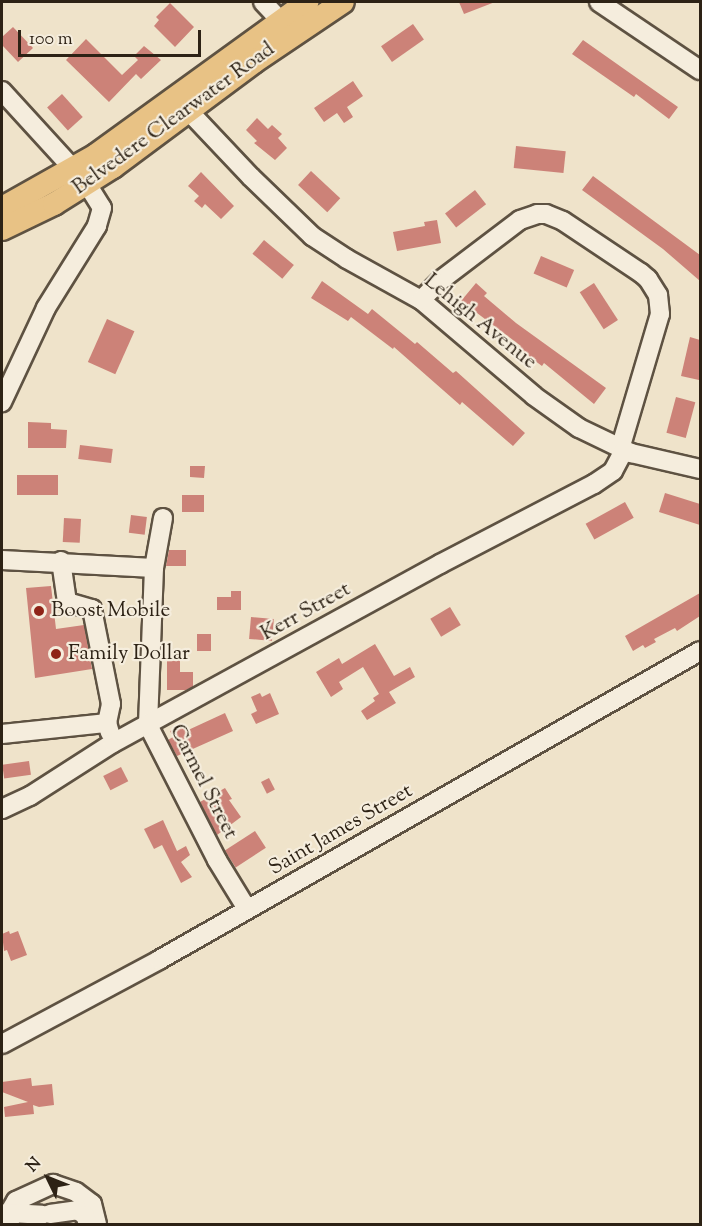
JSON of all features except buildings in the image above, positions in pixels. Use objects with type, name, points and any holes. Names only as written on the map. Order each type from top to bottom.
[{"type":"main road","name":"Belvedere Clearwater Road","points":[[182,105],[279,19],[307,2]]},
{"type":"main road","name":"Belvedere Clearwater Road","points":[[2,229],[54,204],[80,177],[182,105],[254,62],[343,2]]},
{"type":"main road","name":"Belvedere Clearwater Road","points":[[2,208],[80,177]]},
{"type":"street","points":[[263,2],[279,19]]},
{"type":"street","points":[[599,2],[700,70]]},
{"type":"street","points":[[2,92],[80,177],[102,208],[102,216],[46,308],[2,402]]},
{"type":"street","name":"Lehigh Avenue","points":[[182,105],[312,236],[347,260],[421,300],[534,396],[579,428],[622,450],[700,469]]},
{"type":"street","name":"Kerr Street","points":[[2,809],[30,796],[113,743],[440,564],[594,484],[613,471],[622,450],[660,314],[658,295],[648,279],[563,221],[546,214],[537,214],[519,220],[441,280],[421,300]]},
{"type":"street","name":"Carmel Street","points":[[163,518],[154,568],[148,725],[217,860],[247,909]]},
{"type":"street","points":[[2,560],[61,561],[154,568]]},
{"type":"street","points":[[61,561],[68,602],[92,609],[111,704],[108,723],[113,743]]},
{"type":"street","name":"Saint James Street","points":[[2,1044],[139,971],[700,651]]},
{"type":"street","points":[[2,734],[108,723]]},
{"type":"street","points":[[7,1217],[16,1201],[53,1184],[76,1192],[92,1204],[96,1224]]},
{"type":"street","points":[[7,1217],[77,1210],[85,1215],[88,1224]]},
{"type":"place","name":"Boost Mobile","points":[[39,611]]},
{"type":"place","name":"Family Dollar","points":[[56,654]]}]
